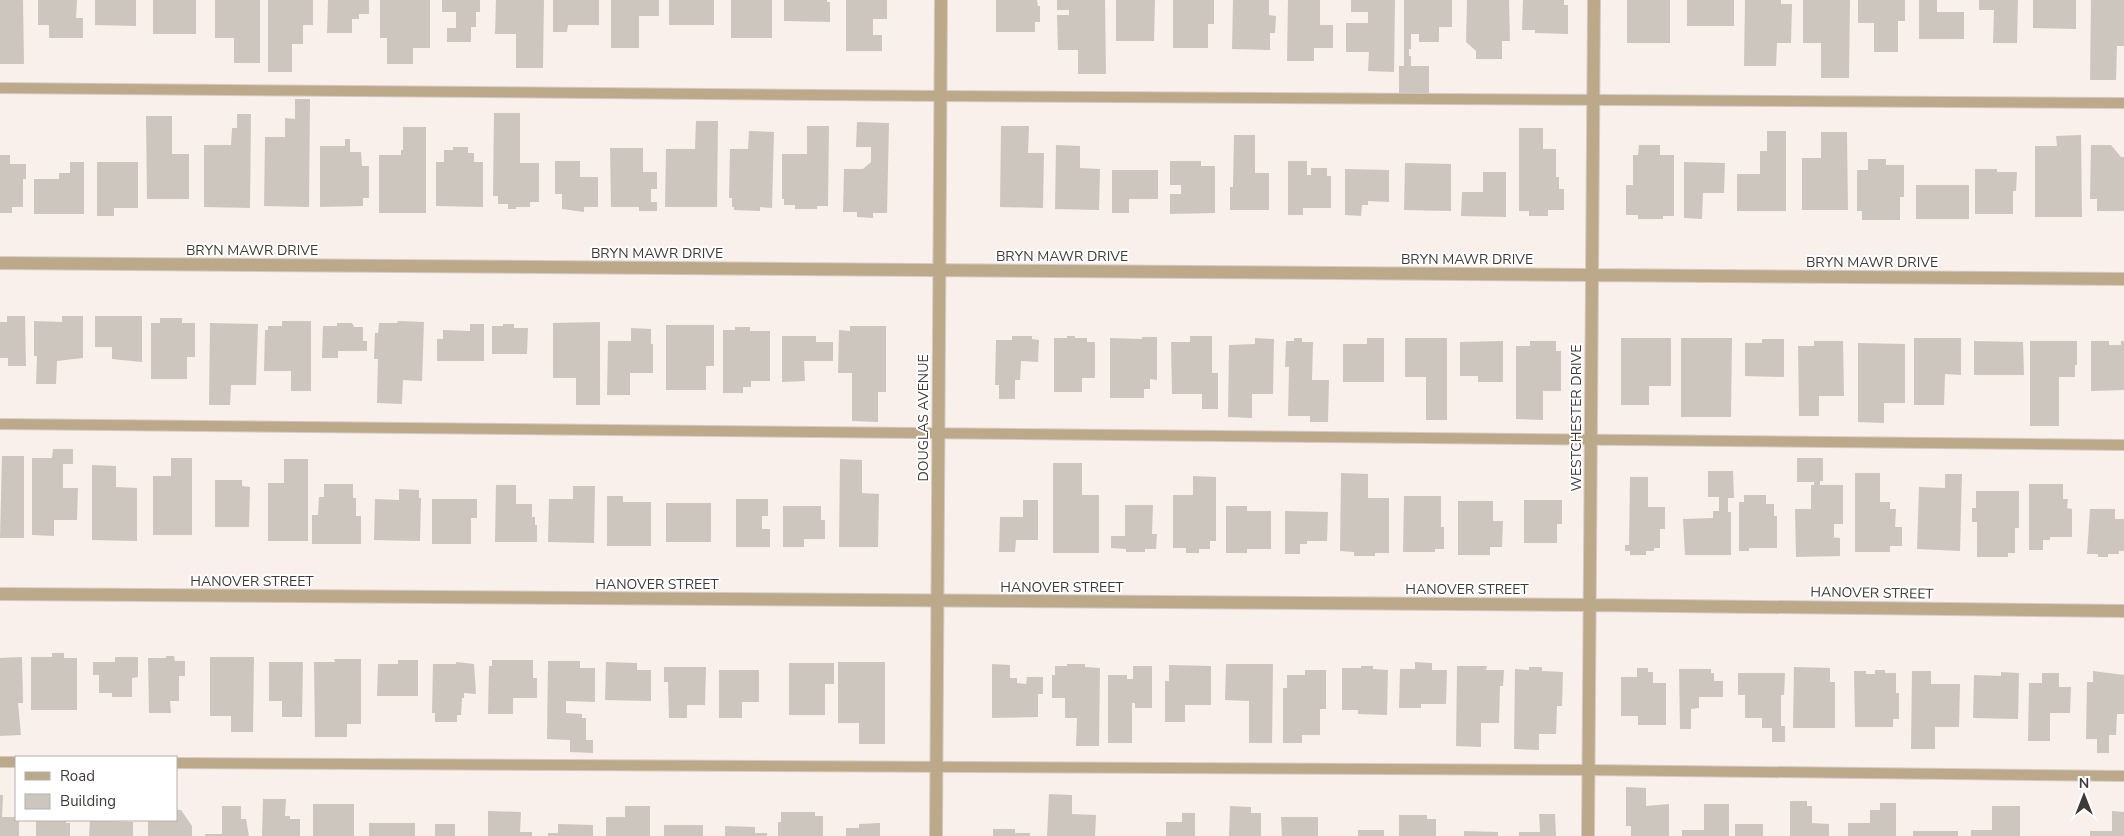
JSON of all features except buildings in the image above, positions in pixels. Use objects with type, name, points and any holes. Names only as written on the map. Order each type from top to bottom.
[{"type":"street","name":"DOUGLAS AVENUE","points":[[936,836],[941,0]]},
{"type":"street","name":"WESTCHESTER DRIVE","points":[[1588,836],[1594,0]]},
{"type":"street","name":"BRYN MAWR DRIVE","points":[[0,263],[2124,279]]},
{"type":"street","name":"HANOVER STREET","points":[[0,594],[1590,605],[2124,611]]},
{"type":"lane","points":[[0,88],[2124,103]]},
{"type":"lane","points":[[0,424],[2124,445]]},
{"type":"lane","points":[[0,762],[15,762]]},
{"type":"lane","points":[[178,763],[1589,770],[2124,776]]}]
